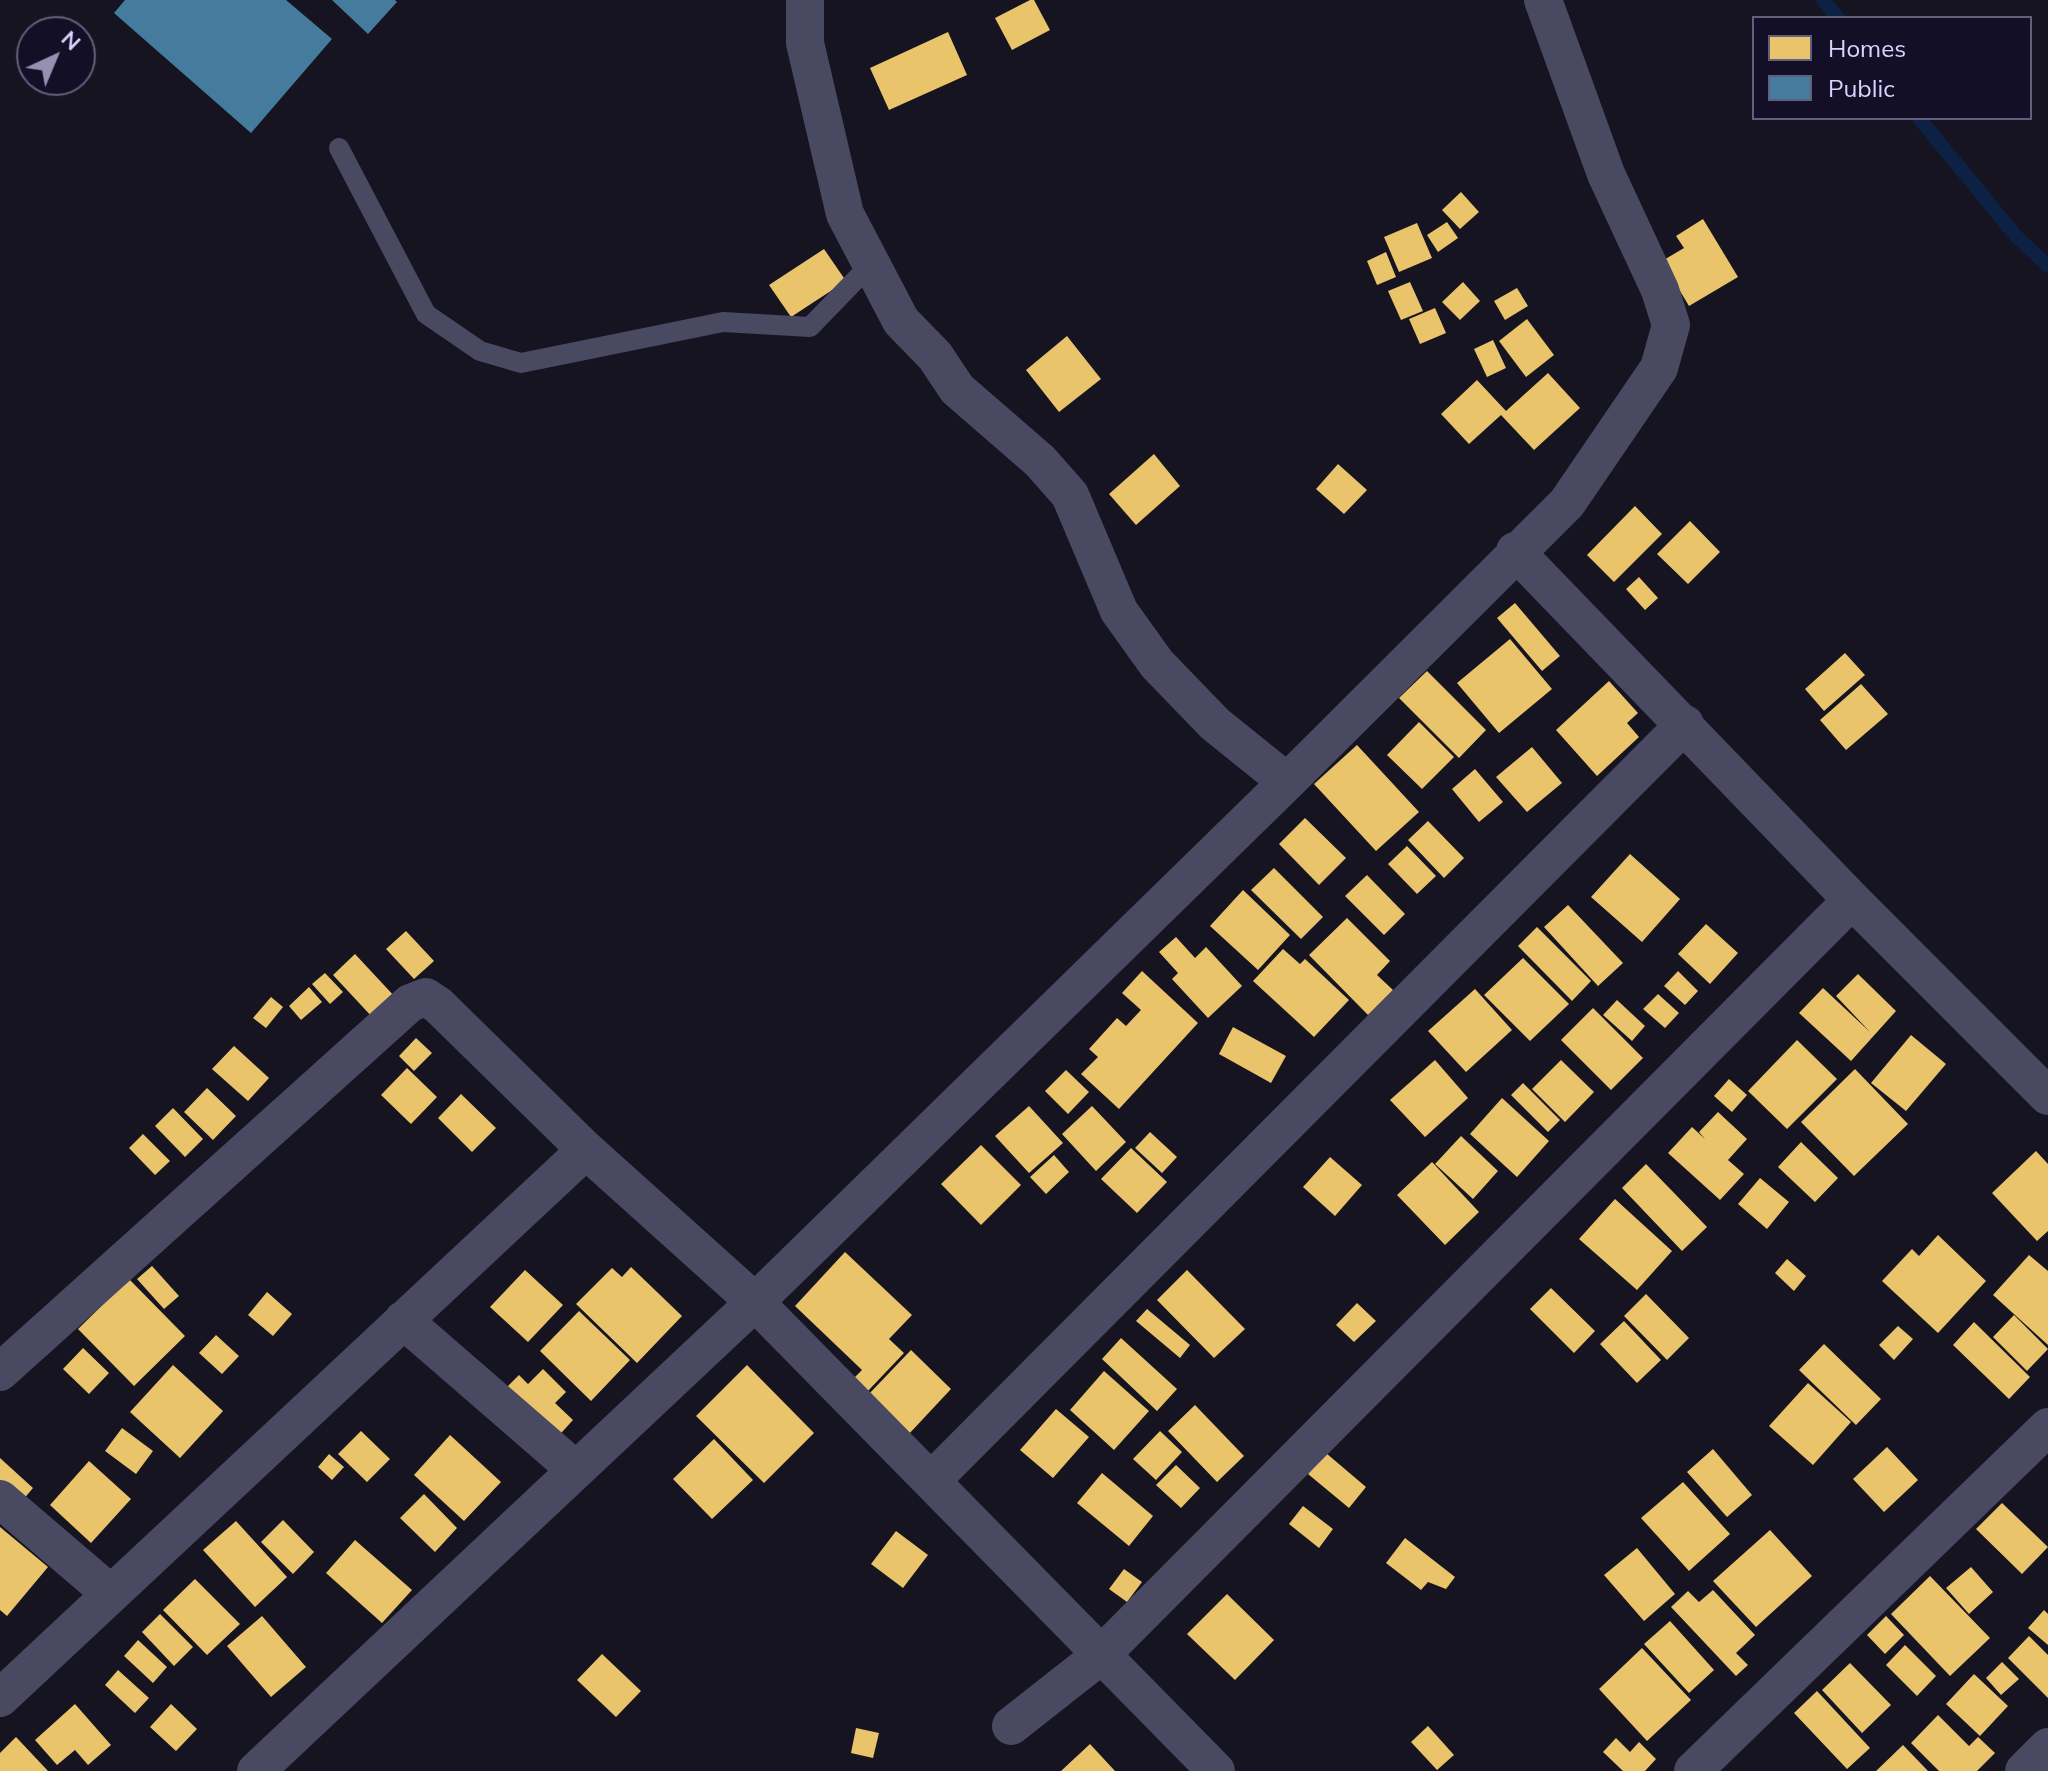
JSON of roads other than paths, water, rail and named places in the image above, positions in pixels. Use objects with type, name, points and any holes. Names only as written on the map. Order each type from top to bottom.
[{"type":"street","points":[[805,0],[805,43],[845,214],[901,321],[935,356],[957,389],[1040,461],[1070,495],[1119,611],[1157,664],[1215,724],[1287,782]]},
{"type":"street","points":[[256,1771],[755,1302],[1287,782],[1515,551],[1567,503],[1659,368],[1671,325],[1660,290],[1606,174],[1543,0]]},
{"type":"street","points":[[1515,551],[1852,900],[2048,1096]]},
{"type":"street","points":[[931,1481],[1685,724]]},
{"type":"street","points":[[1011,1726],[1100,1656],[1852,900]]},
{"type":"street","points":[[0,1372],[410,1003],[426,997],[438,1005],[586,1150],[755,1302],[1216,1771]]},
{"type":"street","points":[[0,1698],[586,1150]]},
{"type":"street","points":[[403,1320],[576,1470]]},
{"type":"street","points":[[1693,1771],[2048,1427]]},
{"type":"street","points":[[0,1499],[111,1594]]},
{"type":"street","points":[[2024,1771],[2048,1747]]},
{"type":"lane","points":[[339,148],[426,314],[480,351],[521,363],[723,322],[810,327],[870,265]]},
{"type":"waterway","points":[[1823,0],[1836,16]]},
{"type":"waterway","points":[[1921,120],[2016,236],[2048,266]]}]
